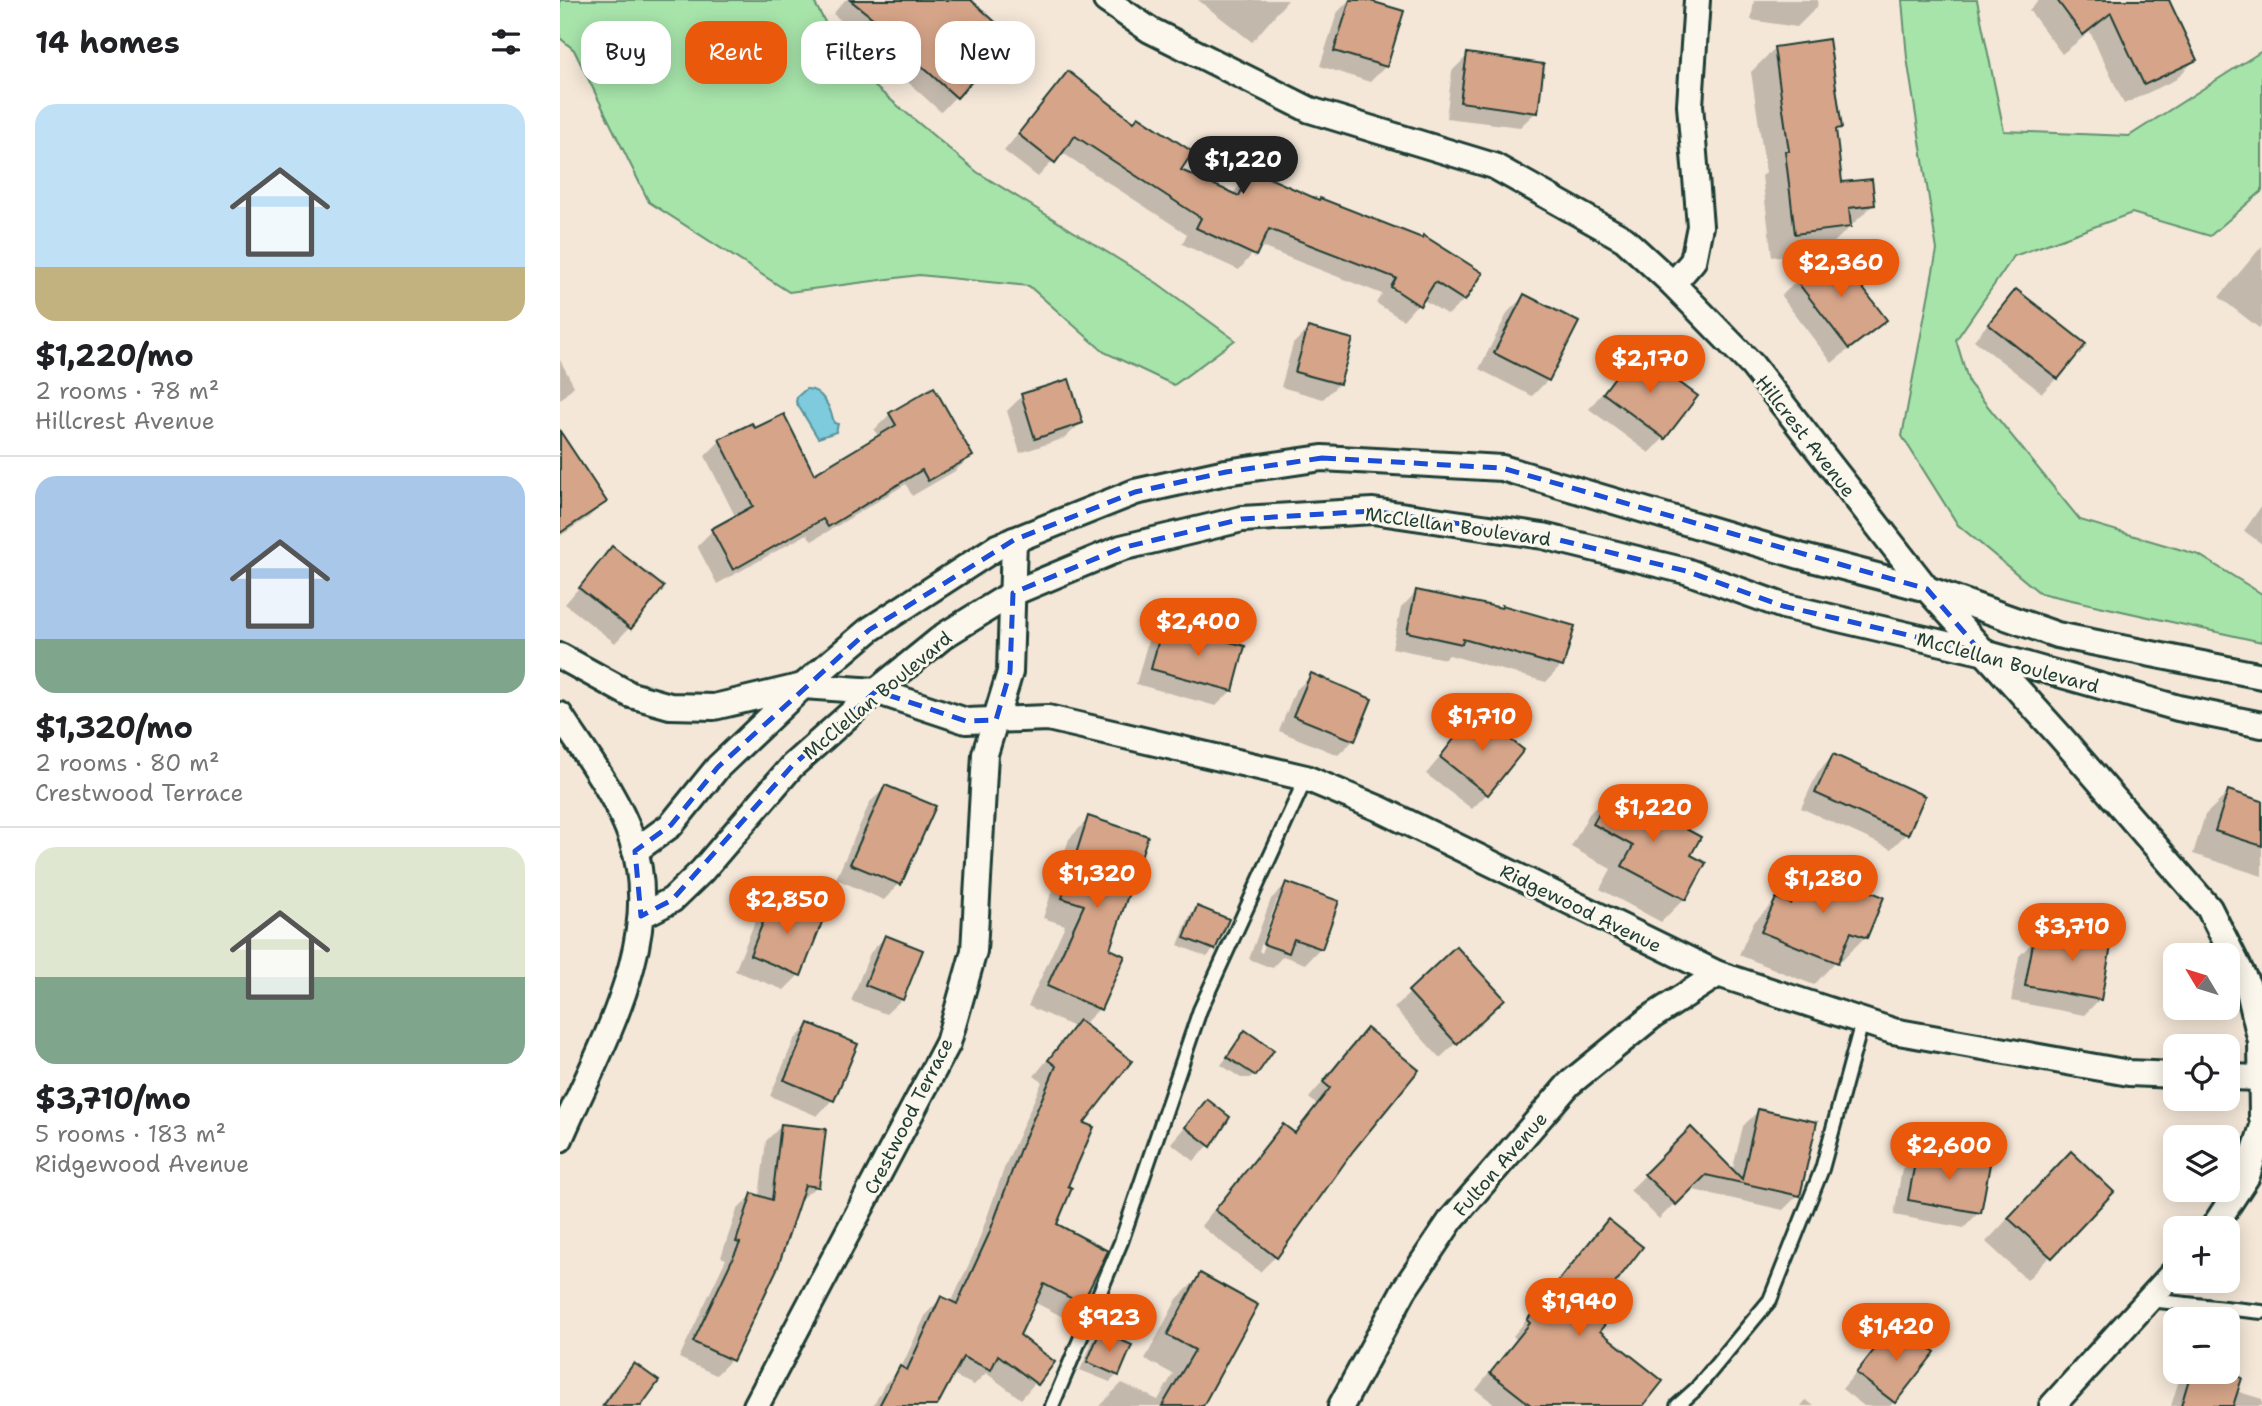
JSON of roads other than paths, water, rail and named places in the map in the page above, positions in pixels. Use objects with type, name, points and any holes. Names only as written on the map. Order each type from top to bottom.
[{"type":"street","name":"Hillcrest Avenue","points":[[1106,0],[1150,30],[1310,110],[1494,166],[1624,239],[1673,284],[1752,365],[1927,589],[1981,652],[2060,736],[2209,908],[2249,986],[2261,1042],[2262,1118]]},
{"type":"street","points":[[1673,284],[1693,261],[1700,226],[1690,105],[1698,0]]},
{"type":"street","name":"McClellan Boulevard","points":[[635,851],[671,825],[718,767],[803,686],[869,630],[1014,540],[1135,492],[1226,472],[1322,458],[1502,468],[1800,556],[1927,589],[2057,635],[2262,676]]},
{"type":"street","name":"McClellan Boulevard","points":[[641,916],[672,900],[702,870],[792,766],[876,691],[945,635],[1013,593],[1121,548],[1242,519],[1373,511],[1543,536],[1686,571],[1783,606],[1981,652],[2178,708],[2262,725]]},
{"type":"street","points":[[996,720],[1010,672],[1014,540]]},
{"type":"street","name":"McClellan Boulevard","points":[[560,656],[631,695],[670,706],[715,707],[803,686]]},
{"type":"street","name":"Ridgewood Avenue","points":[[803,686],[876,691],[966,722],[1048,718],[1306,778],[1380,808],[1718,974],[1893,1031],[2129,1073],[2163,1074]]},
{"type":"street","points":[[560,715],[619,811],[635,851],[642,887],[641,916],[631,973],[560,1139]]},
{"type":"street","name":"Crestwood Terrace","points":[[756,1406],[948,1043],[974,951],[985,754],[996,720]]},
{"type":"street","name":"Fulton Avenue","points":[[1341,1406],[1404,1290],[1451,1220],[1569,1084],[1650,1018],[1718,974]]},
{"type":"street","points":[[2240,1077],[2262,1078]]},
{"type":"street","points":[[2221,1216],[2246,1176],[2262,1129]]},
{"type":"street","points":[[2052,1406],[2163,1284]]},
{"type":"lane","points":[[1052,1406],[1121,1242],[1200,1010],[1306,778]]},
{"type":"lane","points":[[1676,1406],[1696,1389],[1770,1300],[1822,1169],[1862,1022]]},
{"type":"lane","points":[[2149,1300],[2262,1312]]},
{"type":"water","points":[[806,389],[817,392],[825,400],[834,423],[838,424],[836,432],[818,438],[796,402],[797,397]]}]
